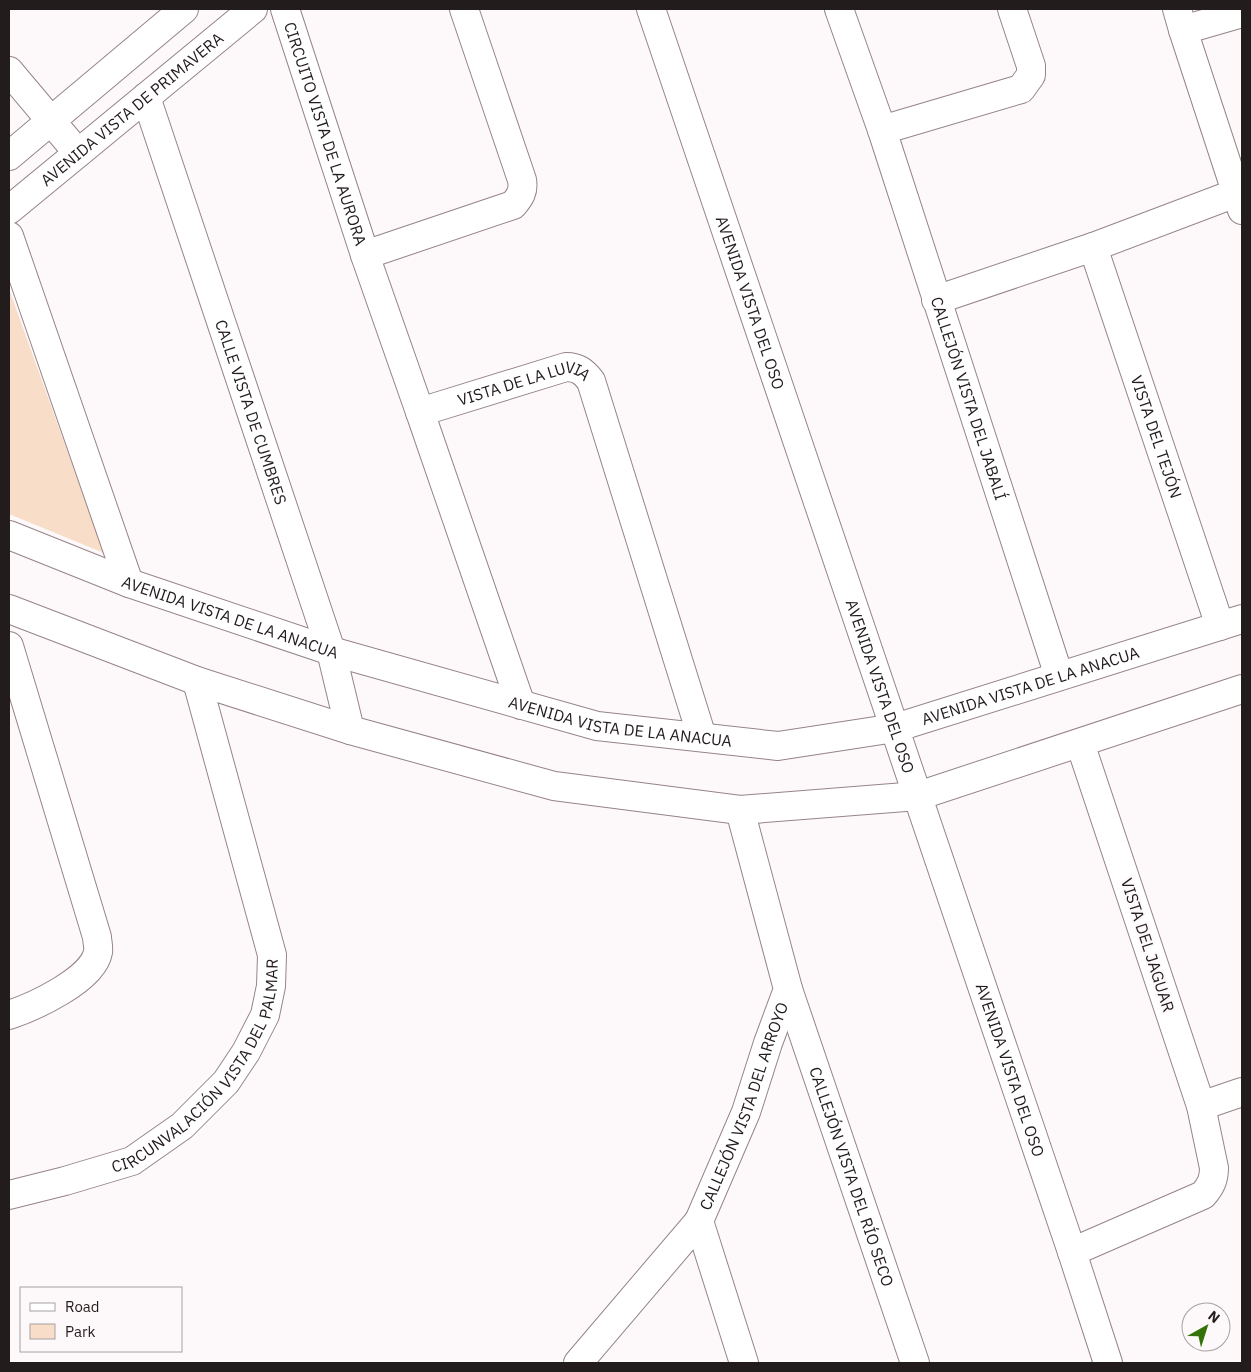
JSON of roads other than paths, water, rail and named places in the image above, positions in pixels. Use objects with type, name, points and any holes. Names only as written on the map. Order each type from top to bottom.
[{"type":"street","name":"AVENIDA VISTA DE PRIMAVERA","points":[[9,210],[254,9]]},
{"type":"street","name":"CIRCUITO VISTA DE LA AURORA","points":[[285,9],[365,255],[513,205],[521,196],[522,180],[464,9]]},
{"type":"street","name":"AVENIDA VISTA DEL OSO","points":[[651,9],[1108,1363]]},
{"type":"street","points":[[839,9],[882,130],[936,300]]},
{"type":"street","points":[[882,130],[1021,89],[1031,75],[1031,66],[1012,9]]},
{"type":"street","points":[[9,156],[179,10]]},
{"type":"street","points":[[1239,202],[1180,19],[1242,13]]},
{"type":"street","points":[[9,71],[78,153]]},
{"type":"street","name":"CALLE VISTA DE CUMBRES","points":[[146,96],[331,651],[350,730]]},
{"type":"street","name":"CALLEJÓN VISTA DEL JABALÍ","points":[[1059,676],[936,300],[1239,202]]},
{"type":"street","points":[[9,236],[129,583]]},
{"type":"street","name":"VISTA DEL TEJÓN","points":[[1093,248],[1231,622]]},
{"type":"street","points":[[365,255],[521,704]]},
{"type":"street","name":"VISTA DE LA LUVIA","points":[[420,412],[566,367],[575,367],[584,372],[592,381],[702,738]]},
{"type":"street","name":"AVENIDA VISTA DE LA ANACUA","points":[[9,535],[129,583],[331,651],[597,726],[778,746],[895,728],[1231,622]]},
{"type":"street","points":[[9,609],[197,681],[350,730],[554,786],[740,810],[918,796],[1080,742],[1241,694]]},
{"type":"street","points":[[9,646],[97,937],[98,953],[90,969],[76,982],[28,1009],[9,1015]]},
{"type":"street","name":"CIRCUNVALACIÓN VISTA DEL PALMAR","points":[[9,1195],[132,1161],[182,1126],[226,1082],[246,1052],[265,1015],[271,986],[272,956],[197,681]]},
{"type":"street","name":"VISTA DEL JAGUAR","points":[[1072,1252],[1203,1194],[1209,1189],[1214,1177],[1214,1168],[1201,1106],[1080,742]]},
{"type":"street","name":"CALLEJÓN VISTA DEL ARROYO","points":[[578,1363],[699,1221],[746,1112],[788,989],[740,810]]},
{"type":"street","name":"CALLEJÓN VISTA DEL RÍO SECO","points":[[788,989],[915,1363]]},
{"type":"street","points":[[1201,1106],[1242,1092]]},
{"type":"street","points":[[699,1221],[744,1363]]}]
